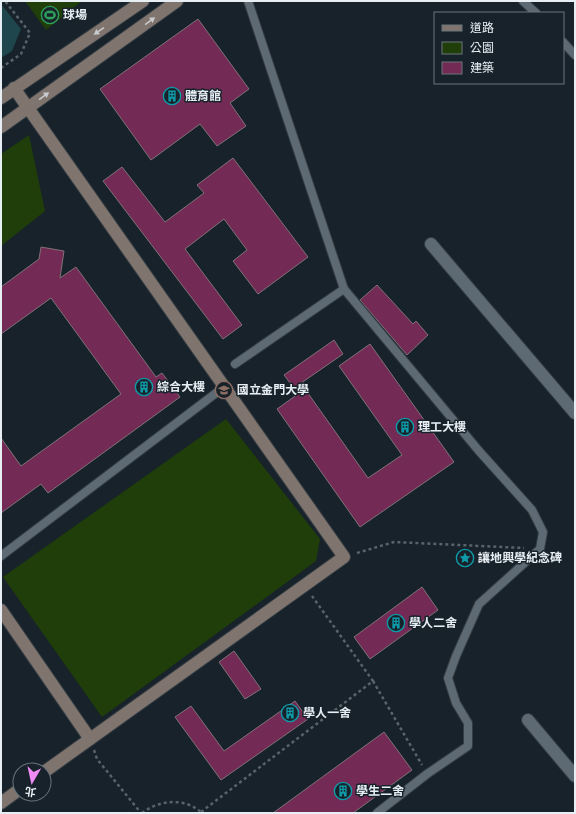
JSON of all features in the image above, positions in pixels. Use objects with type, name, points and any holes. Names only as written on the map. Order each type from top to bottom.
[{"type":"street","points":[[1,98],[143,1]]},
{"type":"street","points":[[1,127],[177,1]]},
{"type":"street","points":[[14,88],[344,557],[52,766]]},
{"type":"street","points":[[432,244],[575,413]]},
{"type":"street","points":[[1,610],[90,739]]},
{"type":"street","points":[[528,720],[575,776]]},
{"type":"street","points":[[1,802],[12,794]]},
{"type":"lane","points":[[248,1],[344,289],[479,451],[532,510],[543,532],[540,549],[479,604],[448,678],[456,703],[468,723],[468,746],[427,774],[377,813]]},
{"type":"lane","points":[[523,1],[535,12]]},
{"type":"lane","points":[[564,43],[575,55]]},
{"type":"lane","points":[[235,364],[344,289]]},
{"type":"lane","points":[[1,556],[224,387]]},
{"type":"path","points":[[1,2],[4,1],[30,33],[21,54],[1,68]]},
{"type":"path","points":[[344,557],[394,542],[540,549]]},
{"type":"path","points":[[304,585],[373,681],[427,774]]},
{"type":"path","points":[[90,739],[97,759],[142,813],[150,807],[166,802],[183,803],[198,809],[202,813],[373,681]]},
{"type":"green space","name":"球場","points":[[25,1],[82,1],[46,30]]},
{"type":"green space","points":[[29,135],[45,211],[1,246],[1,154]]},
{"type":"green space","points":[[226,419],[320,539],[316,561],[102,717],[3,577]]},
{"type":"water","points":[[1,4],[21,29],[12,51],[1,58]]},
{"type":"building","name":"體育館","points":[[198,19],[249,89],[230,103],[246,126],[217,146],[200,124],[151,160],[100,89]]},
{"type":"building","points":[[233,158],[308,257],[258,294],[233,261],[247,250],[224,219],[185,249],[242,325],[223,339],[103,181],[122,167],[165,222],[204,193],[197,185]]},
{"type":"building","name":"綜合大樓","points":[[41,247],[64,251],[60,278],[76,267],[156,377],[162,373],[180,397],[48,493],[41,484],[1,513],[1,438],[21,466],[121,394],[51,298],[1,334],[1,287],[39,259]]},
{"type":"building","points":[[377,285],[413,324],[416,321],[428,335],[407,355],[360,300]]},
{"type":"building","points":[[334,340],[343,354],[294,388],[284,375]]},
{"type":"building","name":"理工大樓","points":[[370,344],[454,462],[360,527],[277,409],[305,389],[368,478],[402,455],[339,366]]},
{"type":"building","name":"學人二舍","points":[[422,587],[438,610],[370,659],[354,637]]},
{"type":"building","points":[[234,651],[261,689],[245,699],[219,662]]},
{"type":"building","name":"學人一舍","points":[[295,701],[308,719],[221,780],[175,717],[191,706],[224,751]]},
{"type":"building","name":"學生二舍","points":[[384,732],[412,770],[353,813],[273,813]]},
{"type":"place","name":"球場","points":[[50,15]]},
{"type":"place","name":"體育館","points":[[172,96]]},
{"type":"place","name":"綜合大樓","points":[[144,387]]},
{"type":"place","name":"國立金門大學","points":[[224,390]]},
{"type":"place","name":"理工大樓","points":[[405,427]]},
{"type":"place","name":"讓地興學紀念碑","points":[[465,558]]},
{"type":"place","name":"學人二舍","points":[[396,623]]},
{"type":"place","name":"學人一舍","points":[[290,713]]},
{"type":"place","name":"學生二舍","points":[[343,791]]}]
